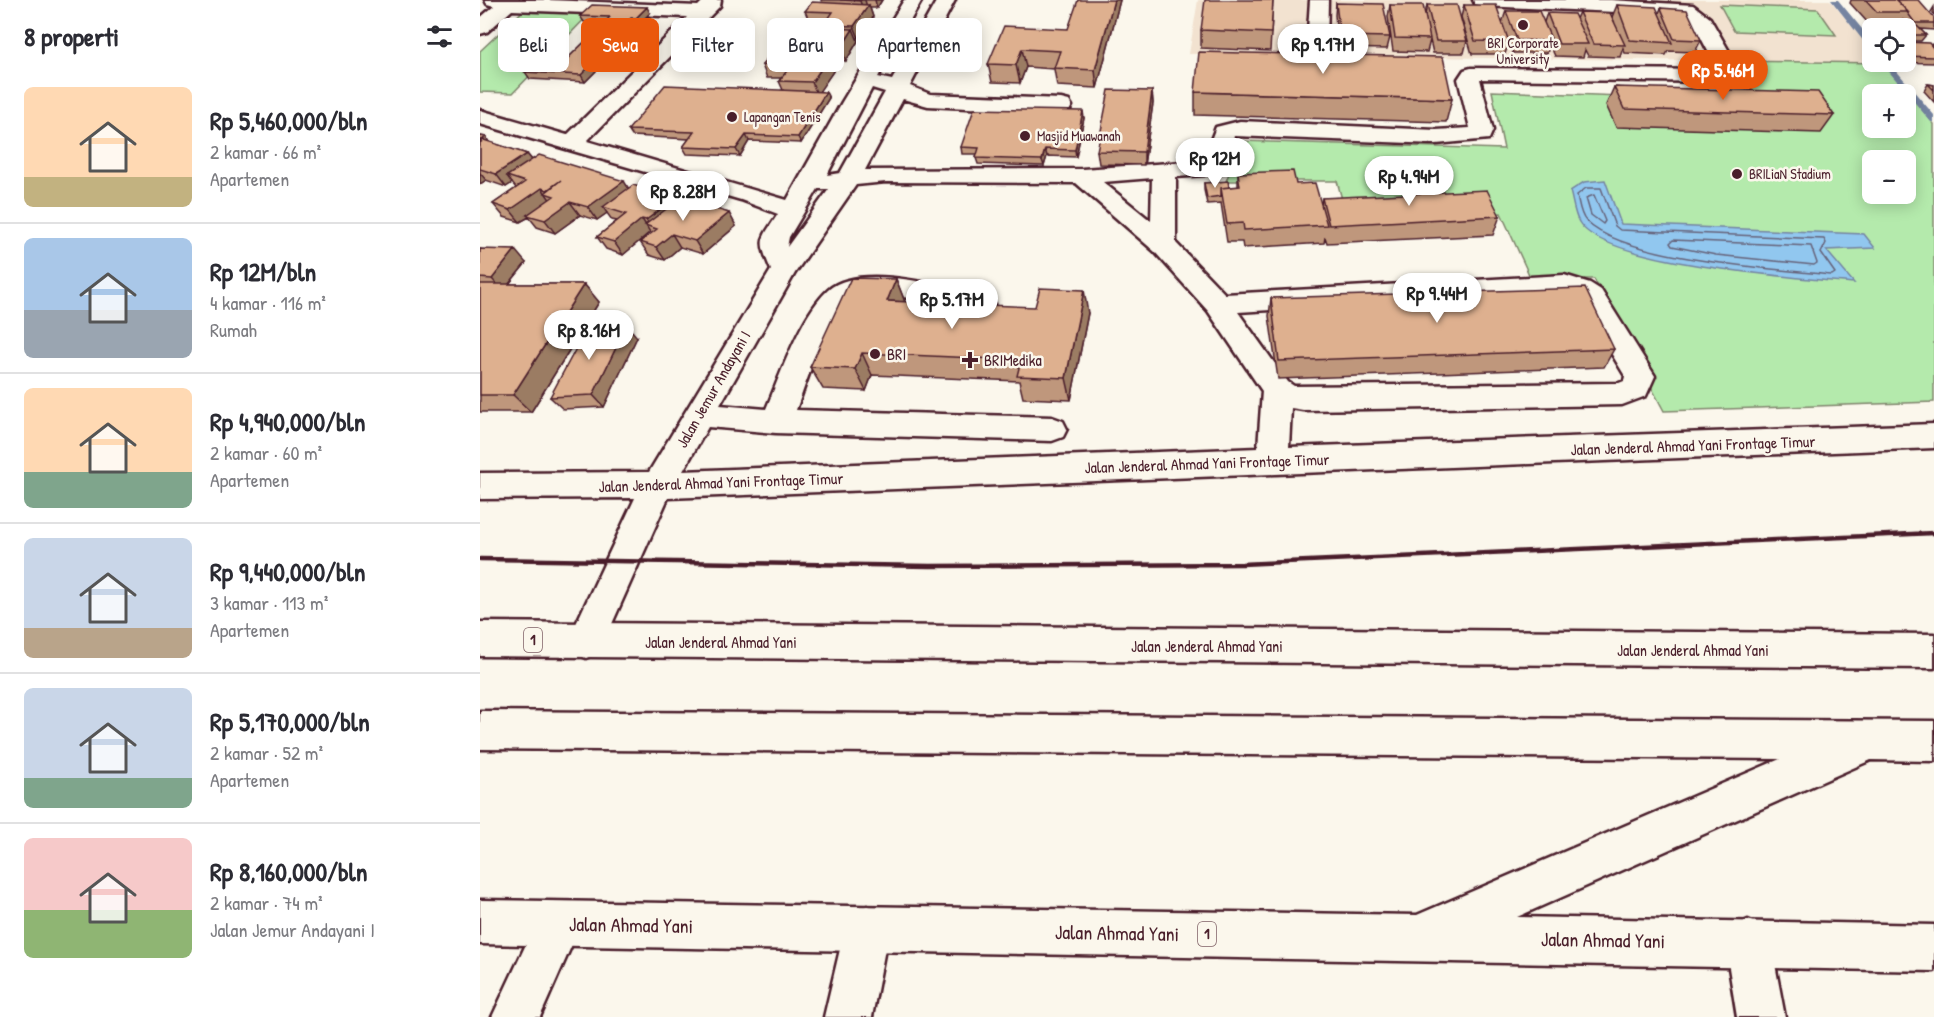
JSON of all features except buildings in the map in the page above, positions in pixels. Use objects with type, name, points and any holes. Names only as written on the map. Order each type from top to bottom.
[{"type":"main road","points":[[784,270],[774,246],[776,237],[811,182],[866,78],[913,0]]},
{"type":"main road","name":"Jalan Jemur Andayani I","points":[[586,641],[658,485],[784,270],[849,178],[946,0]]},
{"type":"main road","points":[[1317,46],[1319,0]]},
{"type":"main road","points":[[811,182],[832,182],[886,175],[1082,176],[1204,168],[1214,162],[1224,132],[1231,129],[1436,137],[1480,134],[1482,130],[1469,79],[1471,74],[1478,73],[1733,76],[1700,18],[1686,9],[1482,0]]},
{"type":"main road","points":[[480,28],[504,1],[708,6]]},
{"type":"main road","points":[[572,143],[708,6]]},
{"type":"main road","points":[[866,78],[928,100],[1061,106]]},
{"type":"main road","points":[[480,117],[750,195],[792,210]]},
{"type":"main road","points":[[1163,245],[1164,171]]},
{"type":"main road","points":[[1082,176],[1163,245],[1218,304],[1277,390],[1286,396],[1303,399],[1622,394],[1636,388],[1640,376],[1591,297],[1580,289],[1564,284],[1218,304]]},
{"type":"main road","points":[[776,421],[812,332],[838,296],[856,288],[895,286],[981,304]]},
{"type":"main road","points":[[1273,460],[1277,390]]},
{"type":"main road","points":[[698,415],[776,421],[1052,429]]},
{"type":"main road","name":"Jalan Jenderal Ahmad Yani Frontage Timur","points":[[480,486],[658,485],[1934,436]]},
{"type":"main road","name":"Jalan Jenderal Ahmad Yani","points":[[480,639],[1934,651]]},
{"type":"main road","points":[[480,730],[1934,741]]},
{"type":"main road","points":[[1418,938],[1872,739]]},
{"type":"main road","name":"Jalan Ahmad Yani","points":[[480,922],[1934,948]]},
{"type":"main road","points":[[516,1017],[559,924]]},
{"type":"main road","points":[[848,1017],[867,928]]},
{"type":"main road","points":[[1748,943],[1761,1017]]},
{"type":"shaded area","name":"BRI Corporate University","points":[[1198,0],[1830,0],[1862,37],[1862,63],[1189,54]]},
{"type":"green space","points":[[1720,5],[1818,9],[1836,35],[1734,31]]},
{"type":"green space","points":[[527,7],[595,8],[585,18],[581,18],[581,23],[569,35],[569,18],[515,18]]},
{"type":"green space","points":[[498,34],[498,72],[533,72],[513,93],[480,92],[480,51]]},
{"type":"green space","points":[[1731,61],[1862,63],[1862,72],[1891,72],[1901,84],[1862,84],[1862,138],[1916,138],[1916,102],[1934,124],[1934,402],[1664,411],[1594,279],[1531,279],[1501,213],[1349,225],[1337,181],[1226,181],[1242,141],[1504,149],[1492,91],[1753,101]]},
{"type":"water","points":[[1605,180],[1621,224],[1864,234],[1875,248],[1826,250],[1854,283],[1751,273],[1663,259],[1625,249],[1596,237],[1579,222],[1570,191],[1584,182]]},
{"type":"waterway","points":[[1834,0],[1862,34]]},
{"type":"waterway","points":[[1893,72],[1934,120]]},
{"type":"railway","points":[[480,559],[930,566],[1242,564],[1934,533]]},
{"type":"place","name":"BRI Corporate University","points":[[1523,25]]},
{"type":"place","name":"Lapangan Tenis","points":[[732,117]]},
{"type":"place","name":"Masjid Muawanah","points":[[1025,136]]},
{"type":"place","name":"BRILiaN Stadium","points":[[1737,174]]},
{"type":"place","name":"BRI","points":[[875,354]]},
{"type":"place","name":"BRIMedika","points":[[970,360]]}]
